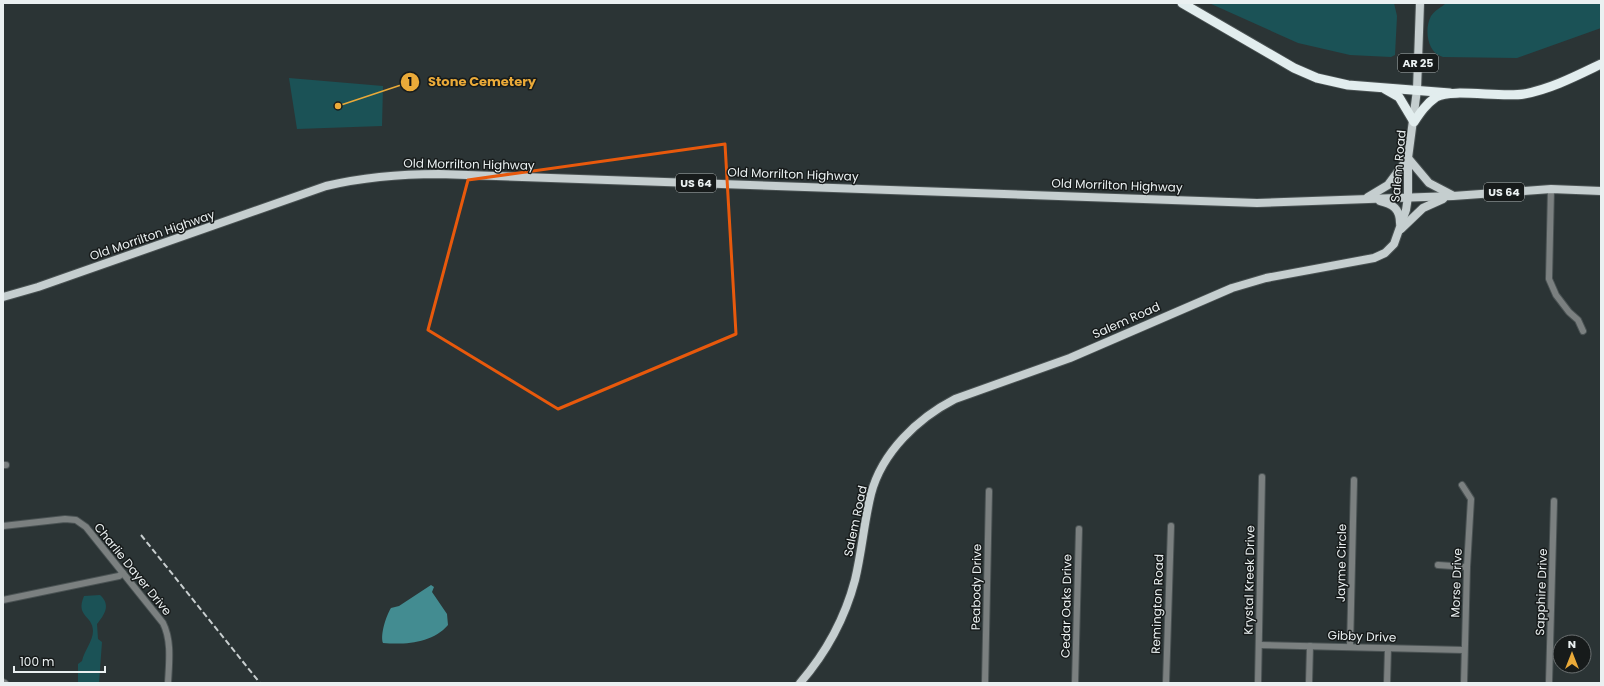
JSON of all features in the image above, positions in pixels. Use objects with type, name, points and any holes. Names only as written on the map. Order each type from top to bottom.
[{"type":"highway","points":[[1182,3],[1307,74],[1335,82],[1450,93],[1502,96],[1524,94],[1550,87],[1601,64]]},
{"type":"highway","points":[[1370,86],[1388,90],[1395,94],[1404,105],[1414,122],[1429,103],[1440,95],[1450,93]]},
{"type":"main road","name":"Salem Road","points":[[800,683],[827,648],[848,602],[855,580],[872,492],[878,474],[893,450],[912,430],[940,407],[973,392],[1070,358],[1232,288],[1266,278],[1374,258],[1384,253],[1394,244],[1400,230],[1408,197],[1408,158],[1414,122],[1417,90],[1420,3]]},
{"type":"main road","points":[[1367,198],[1388,185],[1408,158],[1429,183],[1453,196]]},
{"type":"main road","name":"Old Morrilton Highway","points":[[3,297],[38,287],[321,188],[363,178],[386,175],[471,175],[1257,203],[1453,196],[1550,189],[1601,190]]},
{"type":"main road","points":[[1400,230],[1428,205],[1453,196]]},
{"type":"main road","points":[[1367,198],[1393,205],[1399,214],[1400,230]]},
{"type":"street","points":[[1550,189],[1549,279],[1556,295],[1569,312],[1578,320],[1583,331]]},
{"type":"street","name":"Krystal Kreek Drive","points":[[1258,683],[1260,645],[1262,477]]},
{"type":"street","name":"Jayme Circle","points":[[1350,647],[1354,480]]},
{"type":"street","name":"Morse Drive","points":[[1462,485],[1471,499],[1467,567],[1464,683]]},
{"type":"street","name":"Peabody Drive","points":[[985,683],[989,491]]},
{"type":"street","name":"Sapphire Drive","points":[[1549,683],[1554,501]]},
{"type":"street","name":"Charlie Dayer Drive","points":[[3,526],[65,518],[76,520],[86,527],[157,614],[168,632],[168,683]]},
{"type":"street","name":"Remington Road","points":[[1166,683],[1171,526]]},
{"type":"street","name":"Cedar Oaks Drive","points":[[1076,683],[1079,529]]},
{"type":"street","points":[[1438,565],[1467,567]]},
{"type":"street","points":[[3,600],[119,576],[123,573]]},
{"type":"street","name":"Gibby Drive","points":[[1260,645],[1464,650]]},
{"type":"street","points":[[1309,683],[1310,646]]},
{"type":"street","points":[[1387,683],[1388,648]]},
{"type":"highlighted area","points":[[725,144],[736,334],[558,409],[428,330],[468,180]]},
{"type":"shaded area","points":[[1209,3],[1394,3],[1397,16],[1395,55],[1391,57],[1350,55],[1298,43]]},
{"type":"shaded area","points":[[1446,3],[1601,3],[1601,28],[1517,58],[1443,57],[1433,51],[1430,46],[1428,40],[1428,27],[1431,16],[1434,12]]},
{"type":"shaded area","points":[[289,78],[383,86],[382,126],[297,129]]},
{"type":"shaded area","points":[[431,585],[434,587],[432,592],[447,614],[448,625],[435,636],[418,642],[400,644],[383,643],[382,635],[384,626],[391,608],[399,606]]},
{"type":"shaded area","points":[[100,595],[105,602],[106,610],[97,624],[98,639],[102,642],[99,683],[78,683],[78,664],[82,661],[93,635],[92,626],[83,612],[82,603],[84,596]]},
{"type":"railway","points":[[141,535],[260,683]]},
{"type":"place","name":"Stone Cemetery","points":[[338,106]]}]
